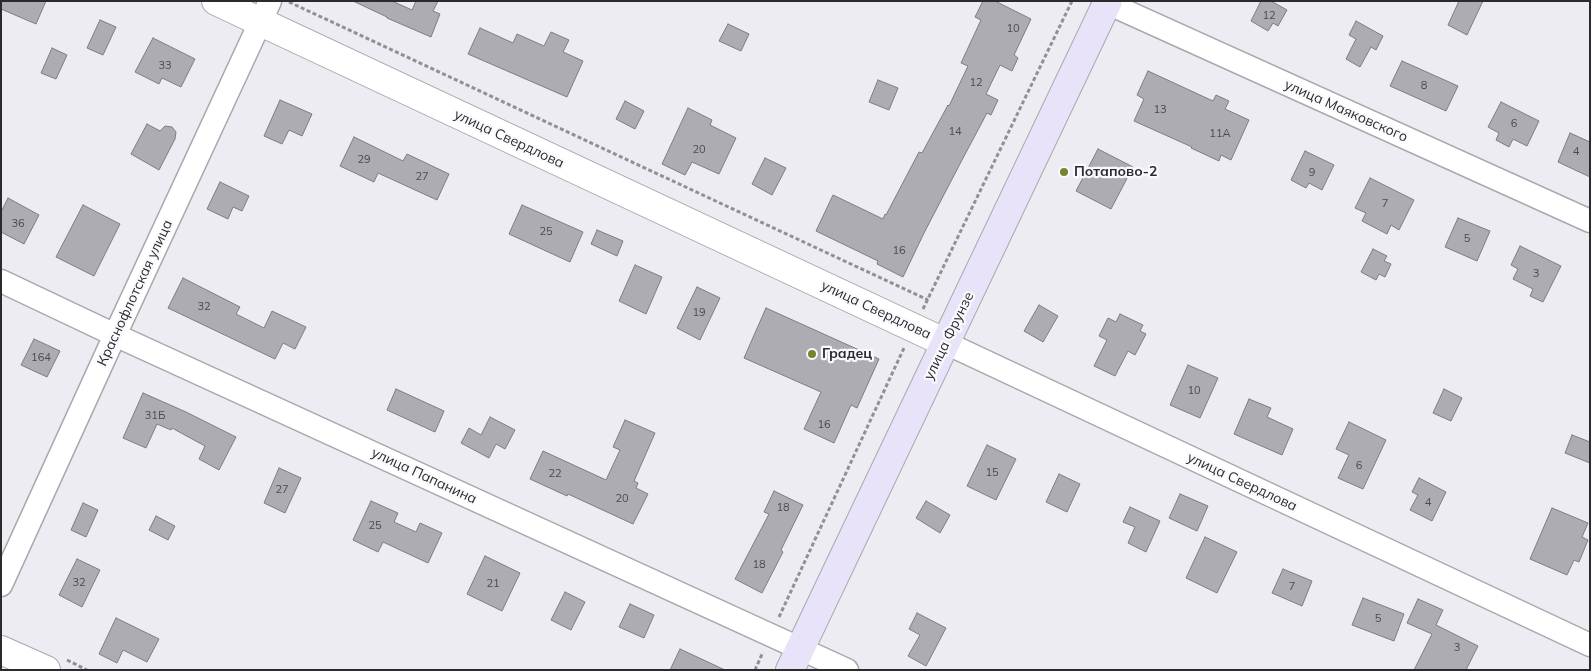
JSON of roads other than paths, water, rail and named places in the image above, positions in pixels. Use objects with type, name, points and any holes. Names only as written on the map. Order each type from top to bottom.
[{"type":"main road","name":"улица Фрунзе","points":[[795,659],[1106,2]]},
{"type":"street","name":"улица Свердлова","points":[[216,1],[265,12],[946,343],[1590,645]]},
{"type":"street","name":"улица Маяковского","points":[[1106,2],[1590,221]]},
{"type":"street","name":"Краснофлотская улица","points":[[1,585],[265,12]]},
{"type":"street","name":"улица Папанина","points":[[1,281],[795,659],[847,670]]},
{"type":"street","points":[[1,650],[46,670]]},
{"type":"place","name":"Потапово-2","points":[[1064,172]]},
{"type":"place","name":"Градец","points":[[812,354]]}]
